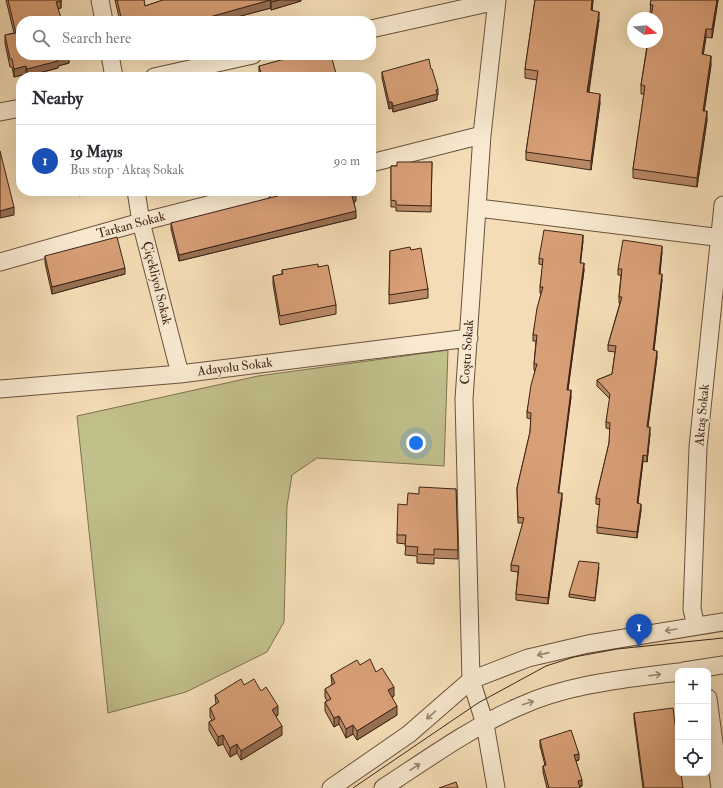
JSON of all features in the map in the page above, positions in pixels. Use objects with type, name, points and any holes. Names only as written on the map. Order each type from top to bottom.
[{"type":"street","points":[[100,0],[103,16]]},
{"type":"street","points":[[376,28],[497,0]]},
{"type":"street","name":"Coştu Sokak","points":[[496,788],[485,724],[472,680],[464,399],[482,135],[497,0]]},
{"type":"street","points":[[111,60],[113,72]]},
{"type":"street","points":[[176,72],[230,60]]},
{"type":"street","points":[[0,112],[16,109]]},
{"type":"street","points":[[376,163],[482,135]]},
{"type":"street","name":"Çiçekliyol Sokak","points":[[137,196],[142,222],[180,374]]},
{"type":"street","name":"Tarkan Sokak","points":[[0,262],[142,222],[243,196]]},
{"type":"street","name":"Aktaş Sokak","points":[[696,626],[692,609],[698,447],[721,238],[723,204]]},
{"type":"street","points":[[478,208],[721,238]]},
{"type":"street","name":"Adayolu Sokak","points":[[0,389],[180,374],[469,338]]},
{"type":"street","points":[[332,788],[409,734],[472,680],[528,658],[588,644],[723,622]]},
{"type":"street","points":[[711,668],[723,665]]},
{"type":"street","points":[[382,788],[485,724],[519,706],[579,687],[675,672]]},
{"type":"street","points":[[709,704],[720,788]]},
{"type":"shaded area","points":[[448,350],[444,466],[317,458],[292,475],[287,506],[284,622],[267,652],[186,692],[108,713],[77,416],[258,376]]},
{"type":"building","points":[[8,0],[61,0],[56,2],[60,16],[16,16],[16,33]]},
{"type":"building","points":[[117,0],[144,0],[145,6],[163,0],[270,0],[213,16],[121,16]]},
{"type":"building","points":[[535,0],[592,0],[591,10],[599,12],[587,92],[600,94],[591,161],[526,152],[538,71],[525,69]]},
{"type":"building","points":[[651,0],[717,0],[712,29],[706,29],[702,54],[711,56],[703,111],[707,111],[697,178],[633,169],[645,86],[641,85],[647,48],[663,48],[663,12],[652,12],[653,5],[650,5]]},
{"type":"building","points":[[16,33],[16,60],[58,61],[27,69],[26,66],[14,69],[12,59],[10,59],[5,35]]},
{"type":"building","points":[[429,59],[438,89],[436,90],[437,94],[393,106],[392,102],[389,102],[382,72]]},
{"type":"building","points":[[281,60],[332,60],[336,72],[261,72],[259,66]]},
{"type":"building","points":[[0,151],[14,207],[0,211]]},
{"type":"building","points":[[397,162],[432,162],[431,206],[396,205],[396,201],[391,200],[391,166],[397,166]]},
{"type":"building","points":[[277,196],[352,196],[356,211],[179,255],[171,223]]},
{"type":"building","points":[[544,230],[583,235],[580,263],[584,263],[567,390],[571,390],[558,493],[562,493],[548,598],[516,594],[519,566],[511,565],[524,518],[518,517],[517,488],[530,432],[531,413],[527,412],[531,385],[537,364],[534,364],[537,335],[533,335],[537,308],[543,287],[540,287],[543,259],[539,258]]},
{"type":"building","points":[[117,237],[125,268],[52,287],[45,256]]},
{"type":"building","points":[[623,240],[662,246],[659,274],[662,274],[653,350],[657,351],[647,427],[650,427],[647,456],[643,455],[637,503],[641,504],[637,532],[597,527],[600,499],[596,498],[609,443],[610,423],[606,422],[610,394],[597,380],[612,374],[616,346],[608,345],[622,297],[619,297],[622,269],[618,269]]},
{"type":"building","points":[[410,247],[411,250],[421,248],[428,289],[389,295],[390,251]]},
{"type":"building","points":[[318,264],[318,267],[328,265],[336,305],[280,316],[273,276],[283,274],[282,270]]},
{"type":"building","points":[[419,487],[456,489],[458,550],[434,549],[434,555],[417,554],[418,547],[405,546],[406,535],[397,535],[398,504],[407,505],[408,493],[419,494]]},
{"type":"building","points":[[579,561],[599,563],[595,598],[569,594]]},
{"type":"building","points":[[370,659],[376,672],[382,668],[394,687],[388,690],[397,706],[357,731],[353,725],[346,729],[339,716],[334,718],[325,702],[331,699],[325,689],[335,683],[331,675],[357,660],[360,665]]},
{"type":"building","points":[[241,679],[244,685],[254,679],[261,691],[266,687],[278,706],[272,710],[282,726],[241,751],[237,744],[230,748],[223,735],[218,737],[209,722],[215,719],[210,708],[219,702],[215,695]]},
{"type":"building","points":[[673,708],[675,723],[675,776],[681,776],[683,788],[644,788],[634,713]]},
{"type":"building","points":[[571,730],[579,754],[574,755],[582,780],[578,781],[580,788],[549,788],[543,766],[546,765],[540,740]]},
{"type":"building","points":[[456,782],[458,788],[439,788]]},
{"type":"tram line","points":[[353,788],[478,703],[546,666],[574,657],[617,649],[723,638]]},
{"type":"place","name":"19 Mayıs","points":[[639,647]]}]
